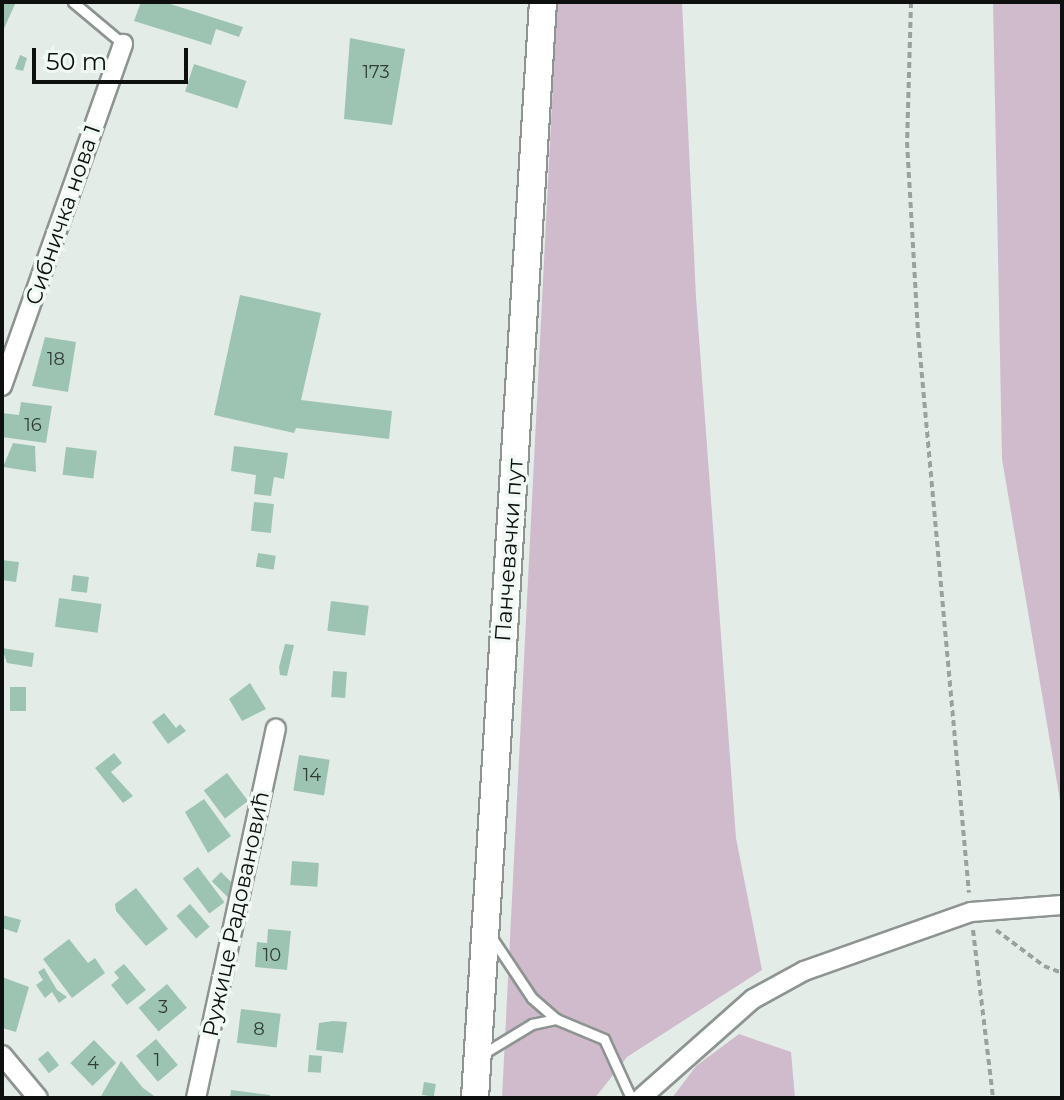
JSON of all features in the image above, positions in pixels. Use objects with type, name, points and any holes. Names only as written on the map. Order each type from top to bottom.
[{"type":"main road","name":"Панчевачки пут","points":[[475,1098],[543,2]]},
{"type":"street","name":"Сибничка нова 1","points":[[2,386],[123,44]]},
{"type":"street","name":"Ружице Радовановић","points":[[196,1098],[276,729]]},
{"type":"street","points":[[641,1098],[753,999],[866,946],[971,912],[1062,905]]},
{"type":"street","points":[[2,1055],[38,1098]]},
{"type":"lane","points":[[73,2],[123,44]]},
{"type":"lane","points":[[486,928],[532,998],[556,1019],[604,1039],[631,1098]]},
{"type":"lane","points":[[478,1058],[532,1024],[556,1019]]},
{"type":"path","points":[[911,2],[907,142],[918,332],[971,912],[993,1098]]},
{"type":"path","points":[[971,912],[1044,966],[1062,973]]},
{"type":"shaded area","points":[[557,2],[682,2],[696,297],[736,838],[762,970],[627,1057],[595,1098],[502,1098]]},
{"type":"shaded area","points":[[993,2],[1062,2],[1062,812],[1002,459]]},
{"type":"shaded area","points":[[739,1034],[791,1052],[795,1098],[672,1098],[696,1066]]},
{"type":"building","points":[[3,2],[16,2],[2,33],[2,5]]},
{"type":"building","points":[[141,2],[164,2],[243,27],[239,37],[216,29],[211,45],[134,21]]},
{"type":"building","points":[[350,38],[405,49],[392,125],[344,119]]},
{"type":"building","points":[[20,55],[27,58],[23,71],[15,69]]},
{"type":"building","points":[[194,64],[246,81],[237,109],[185,92]]},
{"type":"building","points":[[240,295],[321,313],[301,400],[392,411],[389,439],[296,428],[294,433],[214,415]]},
{"type":"building","points":[[45,337],[76,342],[68,392],[32,386]]},
{"type":"building","points":[[21,402],[52,406],[46,443],[2,437],[2,413],[19,415]]},
{"type":"building","points":[[13,443],[35,446],[36,472],[3,467]]},
{"type":"building","points":[[234,446],[288,453],[284,479],[274,477],[271,496],[254,494],[256,475],[231,471]]},
{"type":"building","points":[[66,447],[97,451],[93,479],[63,475]]},
{"type":"building","points":[[254,502],[274,504],[271,533],[251,531]]},
{"type":"building","points":[[258,553],[276,556],[274,570],[256,567]]},
{"type":"building","points":[[2,560],[19,562],[16,582],[2,580]]},
{"type":"building","points":[[73,575],[89,577],[87,593],[71,591]]},
{"type":"building","points":[[59,598],[102,604],[98,633],[55,627]]},
{"type":"building","points":[[331,601],[369,606],[365,635],[327,631]]},
{"type":"building","points":[[285,644],[294,645],[287,676],[280,675],[279,667]]},
{"type":"building","points":[[2,648],[34,653],[32,667],[7,663]]},
{"type":"building","points":[[333,671],[347,672],[345,698],[331,697]]},
{"type":"building","points":[[250,683],[266,709],[242,721],[229,699]]},
{"type":"building","points":[[10,687],[26,687],[26,711],[10,711]]},
{"type":"building","points":[[164,713],[176,728],[180,724],[186,731],[168,744],[152,722]]},
{"type":"building","points":[[114,753],[122,763],[111,772],[133,796],[123,803],[95,768]]},
{"type":"building","points":[[299,755],[330,760],[324,795],[293,791]]},
{"type":"building","points":[[227,773],[248,801],[225,818],[204,790]]},
{"type":"building","points":[[204,799],[231,836],[208,853],[185,812]]},
{"type":"building","points":[[292,861],[319,863],[317,887],[290,885]]},
{"type":"building","points":[[198,867],[224,902],[209,914],[183,878]]},
{"type":"building","points":[[221,872],[237,888],[228,897],[212,881]]},
{"type":"building","points":[[136,888],[168,929],[146,946],[116,911],[115,904]]},
{"type":"building","points":[[190,904],[210,927],[196,938],[176,916]]},
{"type":"building","points":[[2,915],[21,920],[17,933],[2,928]]},
{"type":"building","points":[[268,929],[291,931],[287,970],[255,967],[257,942],[267,943]]},
{"type":"building","points":[[69,939],[88,963],[95,958],[105,973],[72,998],[43,959]]},
{"type":"building","points":[[124,964],[146,990],[127,1005],[111,985],[119,978],[114,972]]},
{"type":"building","points":[[44,968],[57,990],[67,997],[59,1003],[52,992],[45,998],[36,985],[43,980],[38,972]]},
{"type":"building","points":[[2,977],[29,987],[16,1032],[2,1028]]},
{"type":"building","points":[[167,984],[187,1008],[159,1032],[139,1008]]},
{"type":"building","points":[[241,1009],[281,1014],[277,1048],[237,1043]]},
{"type":"building","points":[[347,1022],[343,1053],[316,1050],[319,1023]]},
{"type":"building","points":[[156,1039],[178,1065],[158,1082],[136,1056]]},
{"type":"building","points":[[94,1040],[116,1063],[92,1086],[70,1063]]},
{"type":"building","points":[[48,1051],[59,1065],[49,1073],[38,1059]]},
{"type":"building","points":[[309,1055],[322,1056],[321,1073],[308,1072]]},
{"type":"building","points":[[121,1061],[143,1088],[157,1098],[100,1098]]},
{"type":"building","points":[[424,1082],[436,1084],[434,1097],[422,1095]]},
{"type":"building","points":[[231,1090],[270,1095],[270,1098],[230,1098]]}]
